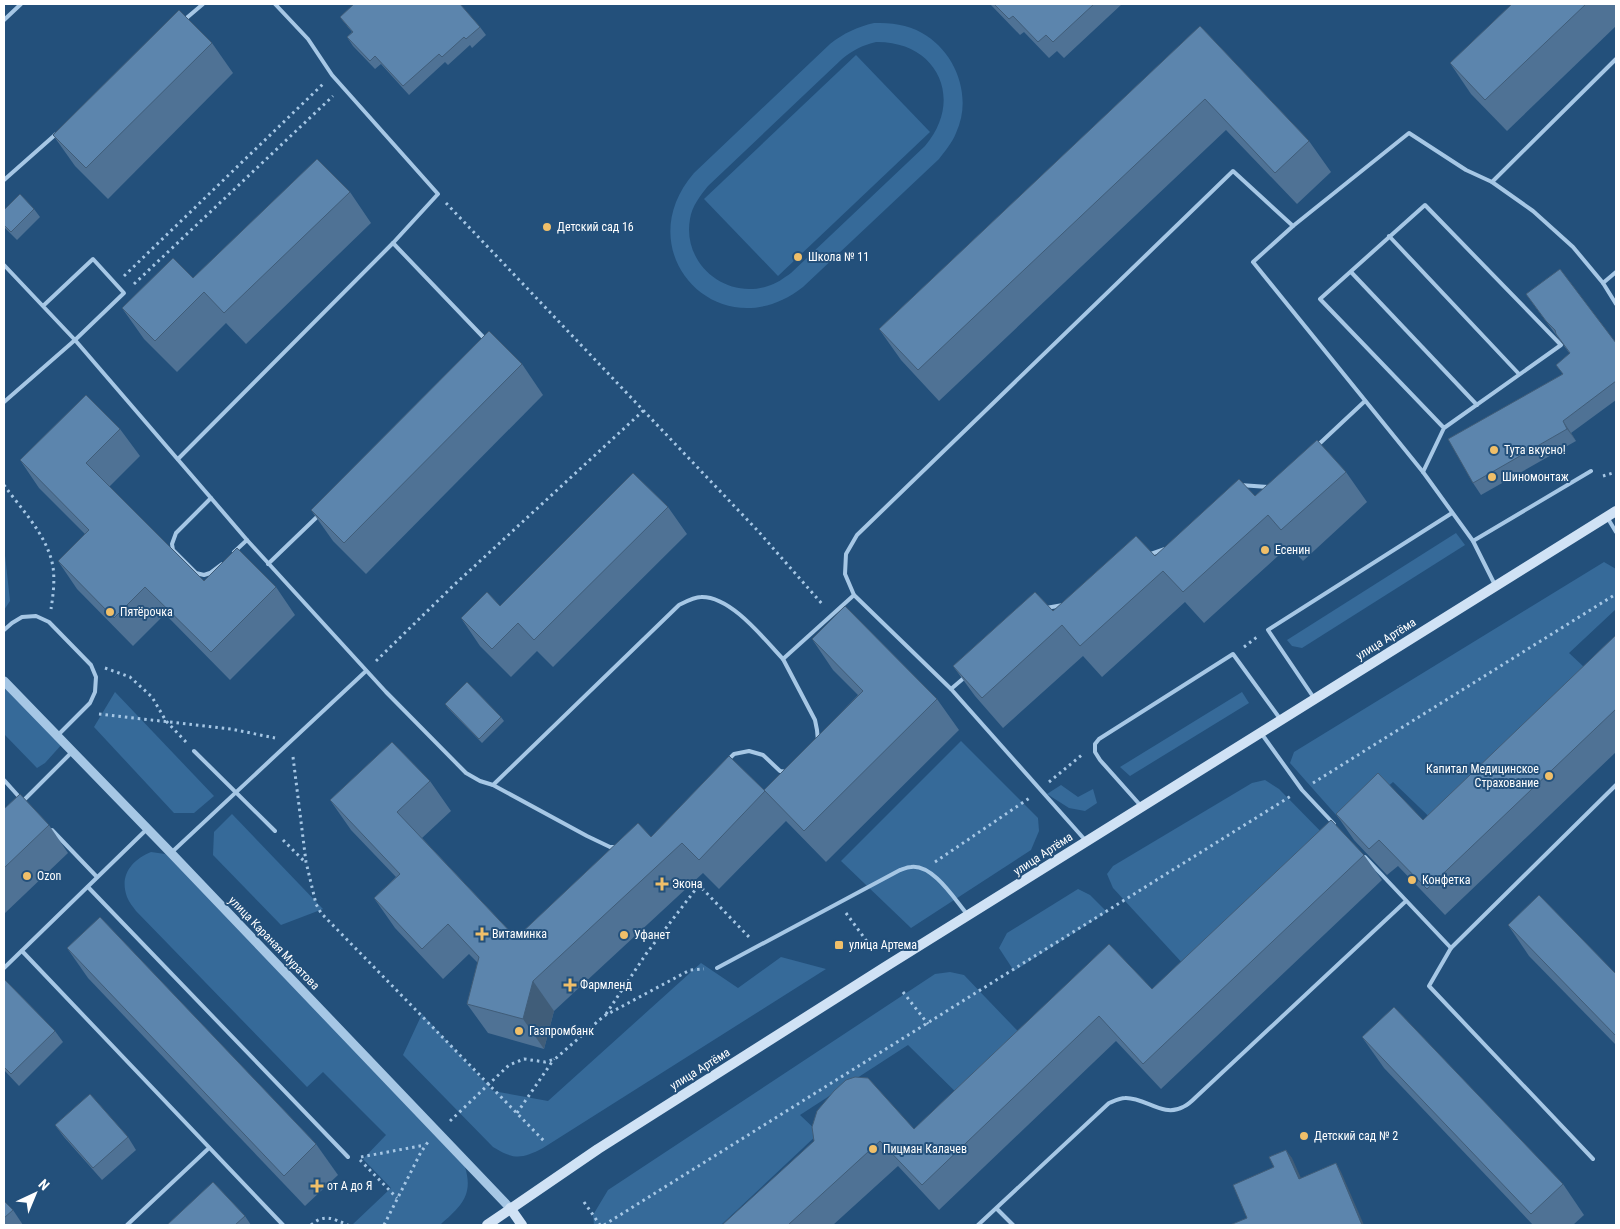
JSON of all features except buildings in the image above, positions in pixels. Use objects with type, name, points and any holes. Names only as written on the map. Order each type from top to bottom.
[{"type":"main road","name":"улица Артёма","points":[[487,1225],[607,1143],[1314,698],[1616,511]]},
{"type":"main road","name":"улица Караная Муратова","points":[[510,1208],[522,1225]]},
{"type":"street","name":"улица Караная Муратова","points":[[4,681],[510,1208]]},
{"type":"lane","points":[[4,20],[21,4]]},
{"type":"lane","points":[[180,23],[203,4]]},
{"type":"lane","points":[[178,459],[393,243],[438,194],[342,87],[308,39],[275,4]]},
{"type":"lane","points":[[1492,182],[1616,59]]},
{"type":"lane","points":[[4,180],[63,128]]},
{"type":"lane","points":[[1496,585],[1474,541],[1423,472],[1253,262],[1293,226],[1409,133],[1466,170],[1492,182],[1533,210],[1573,247],[1603,283],[1616,304]]},
{"type":"lane","points":[[1086,841],[952,689],[854,595],[845,574],[846,554],[857,535],[1233,171],[1293,226]]},
{"type":"lane","points":[[1423,472],[1444,428],[1561,345],[1425,205],[1320,299],[1444,428]]},
{"type":"lane","points":[[1390,236],[1519,374]]},
{"type":"lane","points":[[393,243],[492,346]]},
{"type":"lane","points":[[4,402],[75,340],[124,293],[93,259],[43,306]]},
{"type":"lane","points":[[4,265],[75,340],[268,564],[366,671],[466,773],[480,781],[493,785],[610,847],[625,846]]},
{"type":"lane","points":[[1351,272],[1477,404]]},
{"type":"lane","points":[[1603,283],[1616,272]]},
{"type":"lane","points":[[1316,447],[1365,400]]},
{"type":"lane","points":[[1474,541],[1590,471]]},
{"type":"lane","points":[[1236,485],[1273,488]]},
{"type":"lane","points":[[211,498],[176,533],[172,544],[173,550],[196,573],[204,575],[215,570],[247,540]]},
{"type":"lane","points":[[268,564],[322,512]]},
{"type":"lane","points":[[1314,698],[1268,630],[1452,512]]},
{"type":"lane","points":[[1607,517],[1616,532]]},
{"type":"lane","points":[[1138,558],[1166,548]]},
{"type":"lane","points":[[783,659],[854,595]]},
{"type":"lane","points":[[493,785],[679,605],[700,596],[718,601],[741,614],[783,659],[815,720],[818,742],[816,747]]},
{"type":"lane","points":[[1038,610],[1065,605]]},
{"type":"lane","points":[[4,630],[12,622],[22,617],[36,616],[49,622],[91,665],[96,677],[95,692],[90,703],[57,736]]},
{"type":"lane","points":[[1142,808],[1100,760],[1095,752],[1095,744],[1233,654],[1281,720]]},
{"type":"lane","points":[[171,853],[366,671]]},
{"type":"lane","points":[[952,689],[971,671]]},
{"type":"lane","points":[[1261,733],[1302,790],[1341,831]]},
{"type":"lane","points":[[194,750],[275,831]]},
{"type":"lane","points":[[727,761],[734,754],[748,751],[763,755],[780,771],[788,772],[795,770]]},
{"type":"lane","points":[[17,807],[72,752]]},
{"type":"lane","points":[[4,780],[30,808]]},
{"type":"lane","points":[[1593,1159],[1429,986],[1451,948],[1616,785]]},
{"type":"lane","points":[[50,828],[97,877]]},
{"type":"lane","points":[[4,968],[147,829]]},
{"type":"lane","points":[[1360,852],[1451,948]]},
{"type":"lane","points":[[717,968],[900,870],[912,866],[924,869],[938,879],[969,916]]},
{"type":"lane","points":[[88,887],[348,1156]]},
{"type":"lane","points":[[978,1225],[1109,1103],[1125,1098],[1141,1101],[1162,1110],[1173,1111],[1196,1098],[1406,901]]},
{"type":"lane","points":[[22,951],[283,1225]]},
{"type":"lane","points":[[127,1225],[209,1148]]},
{"type":"lane","points":[[997,1209],[1013,1225]]},
{"type":"path","points":[[116,285],[332,75]]},
{"type":"path","points":[[124,293],[342,87]]},
{"type":"path","points":[[438,194],[758,531],[832,614]]},
{"type":"path","points":[[376,661],[454,585],[644,410]]},
{"type":"path","points":[[4,485],[39,533],[53,566],[54,588],[49,622]]},
{"type":"path","points":[[584,1202],[602,1225],[928,1024],[1616,594]]},
{"type":"path","points":[[1233,654],[1268,630]]},
{"type":"path","points":[[91,665],[112,669],[130,677],[152,697],[166,721],[194,750]]},
{"type":"path","points":[[81,712],[232,729],[291,741],[306,862],[316,904],[321,913],[546,1144]]},
{"type":"path","points":[[924,869],[1040,789],[1095,744]]},
{"type":"path","points":[[275,831],[306,862]]},
{"type":"path","points":[[692,878],[758,946]]},
{"type":"path","points":[[604,1016],[646,954],[699,886]]},
{"type":"path","points":[[839,903],[868,943]]},
{"type":"path","points":[[517,1113],[555,1059],[604,1016],[690,970]]},
{"type":"path","points":[[903,992],[928,1024]]},
{"type":"path","points":[[449,1122],[509,1065],[524,1059],[545,1062],[555,1059]]},
{"type":"path","points":[[384,1225],[424,1145],[430,1140]]},
{"type":"path","points":[[397,1198],[357,1158],[424,1145]]},
{"type":"path","points":[[311,1225],[325,1217],[348,1225]]},
{"type":"shaded area","points":[[874,23],[899,25],[922,33],[934,41],[952,63],[962,91],[963,105],[956,133],[948,147],[939,159],[803,287],[772,304],[742,308],[714,301],[692,284],[677,261],[670,234],[676,204],[694,173],[830,44],[856,29]],"holes":[[[876,42],[897,44],[915,51],[929,62],[938,76],[943,92],[943,110],[937,128],[925,146],[791,273],[780,281],[768,286],[752,289],[737,288],[722,283],[710,274],[700,263],[693,250],[689,235],[690,219],[699,197],[708,186],[842,59],[858,48]]]},
{"type":"shaded area","points":[[856,55],[930,132],[778,276],[704,199]]},
{"type":"shaded area","points":[[1456,533],[1465,545],[1302,648],[1292,646],[1287,640]]},
{"type":"shaded area","points":[[4,546],[10,601],[4,610]]},
{"type":"shaded area","points":[[1604,562],[1616,569],[1616,609],[1569,653],[1600,682],[1444,831],[1393,782],[1345,825],[1290,763],[1294,752]]},
{"type":"shaded area","points":[[4,682],[63,743],[45,763],[37,768],[4,734]]},
{"type":"shaded area","points":[[115,692],[214,796],[194,813],[174,813],[94,727]]},
{"type":"shaded area","points":[[1242,692],[1249,703],[1130,776],[1120,767]]},
{"type":"shaded area","points":[[961,741],[1038,818],[1039,831],[1031,850],[911,928],[841,861]]},
{"type":"shaded area","points":[[1265,780],[1279,789],[1336,847],[1197,979],[1113,888],[1107,874],[1113,866],[1252,783]]},
{"type":"shaded area","points":[[1061,785],[1078,797],[1093,789],[1097,803],[1085,811],[1069,808],[1047,794]]},
{"type":"shaded area","points":[[232,814],[323,909],[281,925],[213,855],[214,832]]},
{"type":"shaded area","points":[[151,852],[165,854],[177,863],[465,1167],[468,1186],[463,1200],[454,1212],[440,1225],[352,1225],[391,1188],[363,1159],[386,1135],[323,1072],[307,1087],[136,911],[127,897],[125,889],[126,875],[138,859]]},
{"type":"shaded area","points":[[1078,889],[1090,895],[1107,912],[1014,971],[999,948],[1007,933]]},
{"type":"shaded area","points":[[781,957],[826,969],[543,1148],[523,1156],[513,1156],[493,1147],[403,1055],[422,1014],[493,1091],[548,1101],[701,963],[738,988]]},
{"type":"shaded area","points":[[950,972],[964,975],[1033,1047],[971,1107],[908,1045],[800,1115],[819,1133],[721,1225],[594,1225],[593,1215],[608,1190],[935,974]]},
{"type":"place","name":"Детский сад 16","points":[[547,227]]},
{"type":"place","name":"Школа № 11","points":[[798,257]]},
{"type":"place","name":"Тута вкусно!","points":[[1494,450]]},
{"type":"place","name":"Шиномонтаж","points":[[1492,477]]},
{"type":"place","name":"Есенин","points":[[1265,550]]},
{"type":"place","name":"Пятёрочка","points":[[110,612]]},
{"type":"place","name":"Капитал Медицинское Страхование","points":[[1549,776]]},
{"type":"place","name":"Ozon","points":[[27,876]]},
{"type":"place","name":"Конфетка","points":[[1412,880]]},
{"type":"place","name":"Экона","points":[[662,884]]},
{"type":"place","name":"Витаминка","points":[[482,934]]},
{"type":"place","name":"Уфанет","points":[[624,935]]},
{"type":"place","name":"улица Артема","points":[[839,945]]},
{"type":"place","name":"Фармленд","points":[[570,985]]},
{"type":"place","name":"Газпромбанк","points":[[519,1031]]},
{"type":"place","name":"Детский сад № 2","points":[[1304,1136]]},
{"type":"place","name":"Пицман Калачев","points":[[873,1149]]},
{"type":"place","name":"от А до Я","points":[[317,1186]]}]
